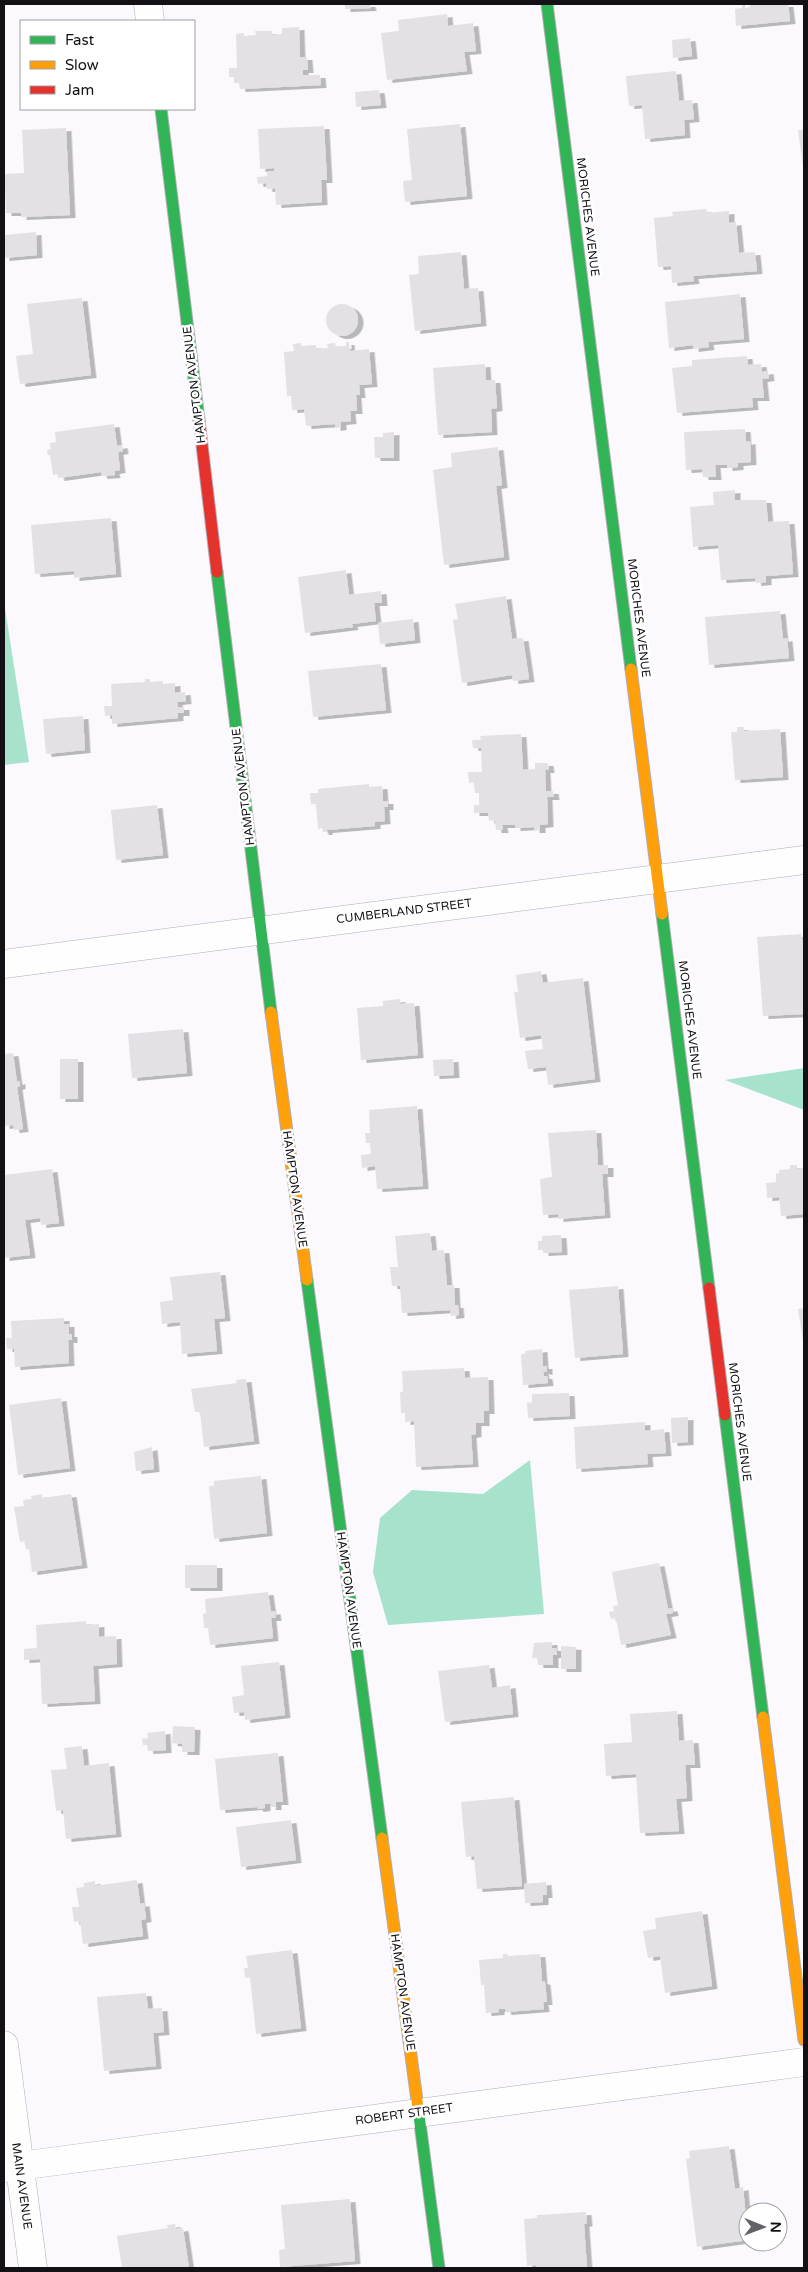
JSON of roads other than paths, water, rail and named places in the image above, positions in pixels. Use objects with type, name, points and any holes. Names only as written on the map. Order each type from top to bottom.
[{"type":"street","points":[[148,4],[150,20]]},
{"type":"street","name":"MORICHES AVENUE","points":[[547,4],[804,2040]]},
{"type":"street","name":"HAMPTON AVENUE","points":[[161,110],[260,930],[420,2112],[439,2268]]},
{"type":"street","name":"CUMBERLAND STREET","points":[[4,964],[804,860]]},
{"type":"street","name":"MAIN AVENUE","points":[[4,2045],[11,2167],[33,2268]]},
{"type":"street","name":"ROBERT STREET","points":[[11,2167],[804,2062]]}]
